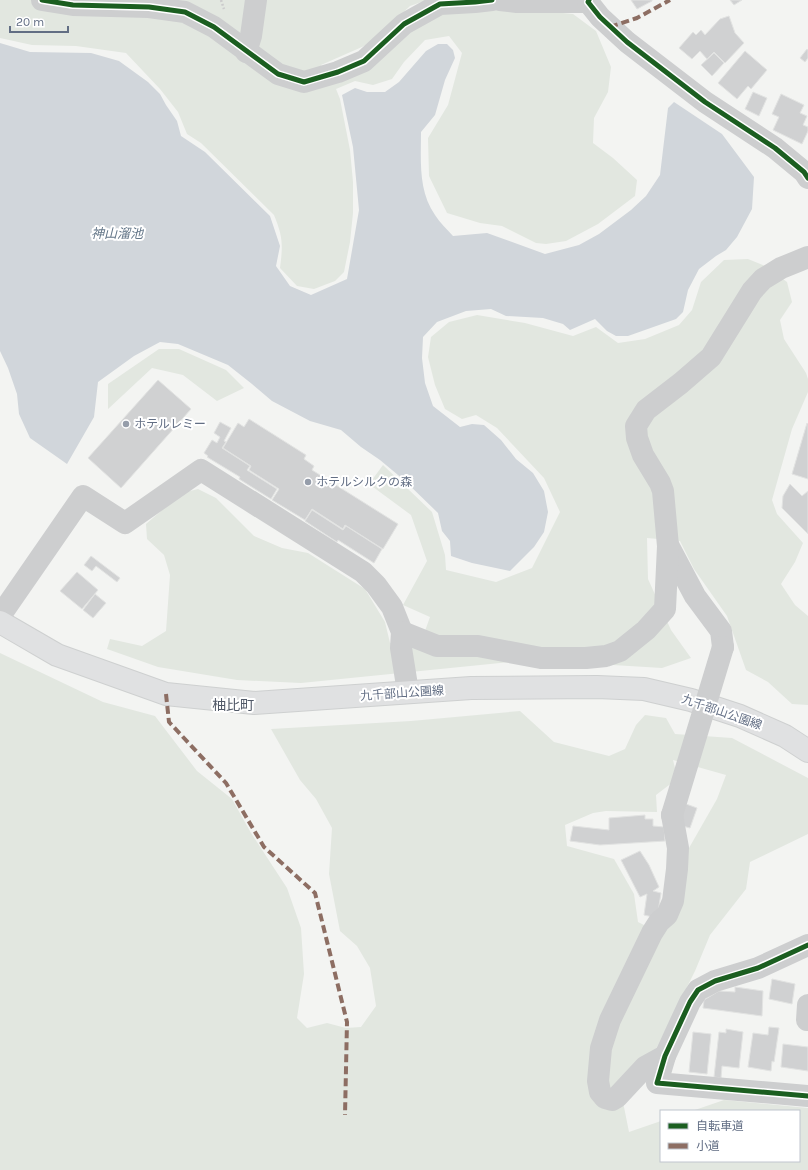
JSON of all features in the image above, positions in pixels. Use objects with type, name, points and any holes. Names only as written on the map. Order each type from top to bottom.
[{"type":"main road","name":"九千部山公園線","points":[[0,622],[57,655],[166,694],[254,703],[471,688],[596,686],[644,689],[691,700],[740,716],[785,736],[808,751]]},
{"type":"street","points":[[42,0],[74,5],[149,7],[185,12],[214,27],[246,52],[278,74],[304,82],[338,72],[364,61],[404,24],[440,4],[492,0]]},
{"type":"street","points":[[246,52],[251,36],[256,0]]},
{"type":"street","points":[[500,0],[517,2],[589,1],[600,17],[627,42],[705,102],[775,148],[804,172],[808,178]]},
{"type":"street","points":[[402,632],[437,646],[478,646],[541,658],[586,658],[606,656],[620,651],[646,630],[665,609],[667,544],[663,491],[660,483],[643,456],[637,438],[636,426],[646,410],[711,357],[752,291],[781,268],[808,257]]},
{"type":"street","points":[[0,616],[83,496],[125,524],[201,470],[363,572],[376,585],[392,607],[402,632],[401,648],[408,692]]},
{"type":"street","points":[[665,1056],[645,1067],[617,1097],[612,1100],[605,1098],[600,1092],[598,1081],[601,1048],[610,1020],[652,933],[659,922],[667,915],[673,901],[678,848],[672,815],[723,647],[721,631],[695,596],[667,544]]},
{"type":"street","points":[[808,945],[758,968],[715,981],[698,990],[690,1002],[665,1056],[657,1083],[808,1096]]},
{"type":"street","points":[[808,1005],[808,1020]]},
{"type":"shaded area","points":[[0,0],[427,0],[410,6],[371,43],[321,65],[330,81],[442,11],[503,7],[573,14],[596,31],[611,67],[608,92],[594,118],[593,143],[613,158],[637,180],[635,196],[598,224],[566,241],[546,244],[536,243],[502,226],[480,223],[447,213],[429,176],[428,138],[448,105],[462,53],[449,36],[425,40],[404,62],[392,79],[373,85],[355,81],[336,89],[340,99],[350,150],[353,182],[353,213],[350,242],[344,272],[335,281],[314,289],[297,286],[280,268],[282,241],[274,215],[201,143],[187,134],[178,112],[160,89],[126,53],[76,46],[32,45],[0,38]]},
{"type":"shaded area","points":[[748,259],[765,266],[787,282],[792,302],[780,320],[784,339],[806,373],[808,379],[808,392],[792,429],[772,500],[777,514],[803,543],[795,562],[781,584],[795,605],[808,616],[808,705],[792,704],[768,682],[746,670],[727,616],[694,569],[680,541],[647,538],[648,579],[671,630],[691,658],[662,668],[531,660],[301,683],[237,680],[158,667],[107,649],[110,639],[142,646],[166,631],[170,575],[164,555],[147,539],[146,524],[182,493],[198,489],[216,498],[254,536],[282,548],[308,553],[365,589],[385,622],[390,643],[420,645],[430,617],[403,605],[427,561],[411,515],[369,484],[383,465],[432,512],[445,555],[446,570],[496,582],[532,568],[560,512],[544,478],[497,428],[476,415],[462,419],[445,409],[435,385],[428,357],[431,337],[449,322],[477,315],[525,323],[573,336],[596,327],[618,343],[645,339],[679,325],[692,310],[701,282],[724,260]]},
{"type":"shaded area","points":[[159,349],[179,349],[226,370],[244,388],[217,401],[183,375],[152,368],[108,409],[108,384]]},
{"type":"shaded area","points":[[0,653],[103,702],[155,716],[197,771],[232,799],[251,833],[287,888],[301,928],[304,974],[297,1018],[307,1028],[327,1023],[346,1028],[361,1027],[376,1006],[370,968],[357,946],[340,931],[329,874],[332,828],[316,799],[300,780],[271,729],[411,721],[520,711],[554,742],[609,756],[625,749],[636,725],[645,715],[666,718],[675,734],[732,738],[808,778],[808,834],[750,862],[746,889],[710,935],[695,971],[654,1053],[620,1087],[629,1132],[660,1121],[660,1162],[800,1162],[800,1110],[695,1110],[724,1100],[808,1108],[808,1170],[0,1170]],"holes":[[[673,760],[726,775],[717,799],[685,855],[680,912],[658,932],[638,922],[634,894],[614,859],[567,846],[565,825],[593,813],[606,811],[657,812],[656,795],[673,782],[676,772]]]},
{"type":"water","name":"神山溜池","points":[[0,43],[30,52],[91,53],[119,61],[148,82],[160,94],[177,121],[181,136],[205,152],[270,216],[280,246],[276,266],[290,286],[311,295],[347,279],[359,210],[353,147],[342,95],[355,88],[367,92],[385,92],[399,82],[426,51],[438,44],[447,44],[453,50],[455,58],[445,80],[435,115],[421,132],[421,164],[423,186],[430,206],[439,221],[453,236],[487,233],[545,254],[579,245],[599,234],[631,210],[646,196],[660,175],[668,108],[674,102],[722,134],[754,177],[752,209],[737,237],[726,250],[699,269],[688,290],[683,312],[676,319],[628,336],[616,336],[607,331],[595,319],[570,330],[563,324],[543,318],[506,316],[491,309],[466,311],[437,322],[423,337],[422,358],[425,383],[433,406],[460,427],[472,424],[484,425],[501,440],[516,459],[533,473],[544,491],[548,512],[544,532],[534,547],[510,571],[472,563],[451,556],[450,541],[442,531],[438,513],[404,480],[341,430],[310,421],[272,401],[228,365],[178,344],[160,342],[134,356],[98,382],[94,417],[67,464],[30,438],[19,414],[17,394],[0,351]]},
{"type":"building","points":[[631,0],[652,0],[652,1],[637,9]]},
{"type":"building","points":[[730,0],[742,0],[734,5]]},
{"type":"building","points":[[729,16],[735,33],[744,43],[725,63],[714,52],[707,59],[700,51],[692,59],[679,48],[693,32],[696,35],[701,30],[705,35],[720,19]]},
{"type":"building","points":[[807,49],[808,58],[805,62],[800,58]]},
{"type":"building","points":[[745,51],[767,70],[751,89],[748,86],[737,99],[718,83]]},
{"type":"building","points":[[714,53],[724,63],[712,76],[701,65]]},
{"type":"building","points":[[753,92],[767,98],[759,116],[745,109]]},
{"type":"building","points":[[781,94],[804,105],[800,113],[807,116],[803,125],[808,127],[808,131],[802,144],[773,130],[779,117],[772,114]]},
{"type":"building","points":[[158,380],[191,409],[121,488],[88,458]]},
{"type":"building","points":[[249,419],[306,455],[304,459],[314,466],[312,470],[398,524],[383,549],[345,525],[343,529],[312,509],[305,520],[272,500],[279,489],[249,470],[251,466],[223,448],[238,423],[244,427]]},
{"type":"building","points":[[220,422],[231,428],[222,448],[250,466],[247,470],[277,489],[271,499],[239,479],[240,477],[207,457],[208,456],[204,453],[212,440],[217,443],[220,437],[214,433]]},
{"type":"building","points":[[807,423],[808,424],[808,479],[792,474]]},
{"type":"building","points":[[790,484],[802,496],[808,491],[808,534],[782,508],[783,496]]},
{"type":"building","points":[[312,510],[343,530],[346,526],[382,549],[374,563],[338,540],[337,542],[305,521]]},
{"type":"building","points":[[91,556],[120,578],[117,582],[96,566],[92,571],[84,565]]},
{"type":"building","points":[[77,572],[98,590],[82,609],[60,591]]},
{"type":"building","points":[[95,594],[106,603],[93,618],[83,610]]},
{"type":"building","points":[[686,804],[697,808],[690,828],[679,825]]},
{"type":"building","points":[[645,815],[645,819],[653,819],[653,826],[664,827],[665,841],[600,845],[570,841],[573,826],[609,830],[609,818]]},
{"type":"building","points":[[640,851],[649,865],[659,887],[653,891],[661,893],[657,918],[644,915],[647,894],[640,897],[621,860]]},
{"type":"building","points":[[772,979],[795,984],[792,1004],[769,999]]},
{"type":"building","points":[[735,987],[763,991],[762,1016],[703,1008],[704,1000],[719,991],[735,992]]},
{"type":"building","points":[[769,1027],[779,1028],[774,1062],[772,1061],[771,1071],[748,1067],[753,1033],[768,1035]]},
{"type":"building","points":[[726,1029],[743,1032],[739,1068],[722,1066],[721,1078],[714,1077],[719,1032],[726,1033]]},
{"type":"building","points":[[693,1032],[711,1034],[707,1074],[689,1072]]},
{"type":"building","points":[[783,1044],[808,1047],[808,1071],[781,1067]]},
{"type":"marked path","points":[[610,27],[637,18],[670,0]]},
{"type":"marked path","points":[[166,694],[169,722],[226,783],[264,847],[315,893],[347,1022],[345,1115]]},
{"type":"cycle path","points":[[42,0],[73,5],[149,7],[185,12],[214,27],[278,74],[304,82],[338,72],[364,61],[404,24],[440,4],[492,0]]},
{"type":"cycle path","points":[[589,0],[588,2],[600,17],[627,42],[705,102],[775,148],[804,172],[808,178]]},
{"type":"cycle path","points":[[808,945],[758,968],[715,981],[698,990],[690,1002],[665,1056],[657,1083],[808,1096]]},
{"type":"place","name":"ホテルレミー","points":[[126,424]]},
{"type":"place","name":"ホテルシルクの森","points":[[308,482]]},
{"type":"district","name":"柚比町","points":[[233,705]]}]
